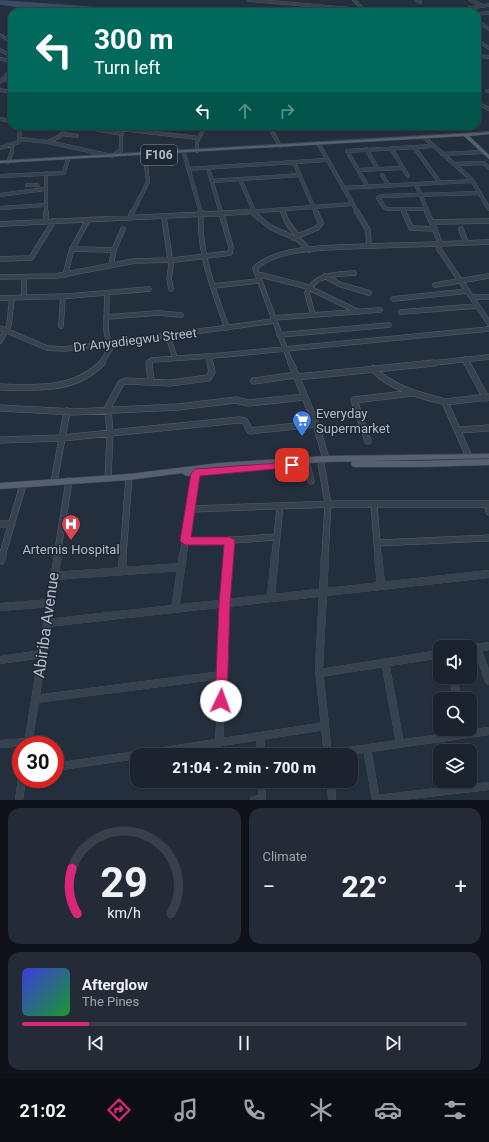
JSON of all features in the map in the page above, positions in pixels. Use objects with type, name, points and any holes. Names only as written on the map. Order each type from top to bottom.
[{"type":"main road","points":[[330,143],[489,134]]},
{"type":"main road","points":[[469,135],[489,158]]},
{"type":"main road","points":[[310,144],[469,135],[489,154]]},
{"type":"main road","points":[[310,144],[318,143]]},
{"type":"main road","name":"F106","points":[[0,163],[184,153],[310,144]]},
{"type":"main road","name":"F106","points":[[68,159],[145,156],[197,151],[310,144]]},
{"type":"main road","name":"F106","points":[[0,163],[23,162]]},
{"type":"main road","points":[[0,486],[323,461],[370,461],[489,456]]},
{"type":"main road","points":[[144,475],[196,473],[220,468],[307,464],[323,461]]},
{"type":"main road","points":[[370,461],[430,464],[489,462]]},
{"type":"street","points":[[249,0],[341,8]]},
{"type":"street","points":[[354,0],[362,8]]},
{"type":"street","points":[[470,0],[484,6]]},
{"type":"street","points":[[472,8],[489,5]]},
{"type":"street","points":[[0,35],[7,39]]},
{"type":"street","points":[[0,40],[7,39]]},
{"type":"street","points":[[0,71],[8,72]]},
{"type":"street","points":[[1,81],[8,72]]},
{"type":"street","points":[[0,119],[7,120]]},
{"type":"street","points":[[0,148],[17,144],[20,139],[18,130]]},
{"type":"street","points":[[48,142],[62,134],[66,130]]},
{"type":"street","points":[[100,130],[122,134]]},
{"type":"street","points":[[20,139],[48,142],[112,156],[121,150],[121,130]]},
{"type":"street","points":[[142,130],[198,138]]},
{"type":"street","points":[[271,130],[280,146]]},
{"type":"street","points":[[197,151],[198,138],[202,132]]},
{"type":"street","points":[[62,134],[77,136]]},
{"type":"street","points":[[425,138],[472,181],[489,209]]},
{"type":"street","points":[[318,143],[326,160],[369,233],[369,246]]},
{"type":"street","points":[[8,162],[12,152],[12,146]]},
{"type":"street","points":[[368,187],[347,151],[433,146]]},
{"type":"street","points":[[414,147],[440,183]]},
{"type":"street","points":[[391,148],[408,176]]},
{"type":"street","points":[[366,150],[378,169]]},
{"type":"street","points":[[442,154],[483,152]]},
{"type":"street","points":[[184,153],[202,216],[200,223],[207,270],[227,328]]},
{"type":"street","points":[[130,218],[136,202],[148,182],[145,156]]},
{"type":"street","points":[[0,176],[64,173],[68,159]]},
{"type":"street","points":[[188,169],[326,160]]},
{"type":"street","points":[[294,162],[321,221],[320,226],[295,237]]},
{"type":"street","points":[[454,164],[484,163],[489,168]]},
{"type":"street","points":[[0,277],[65,275],[134,261],[204,257],[232,252],[208,168]]},
{"type":"street","points":[[358,170],[403,168]]},
{"type":"street","points":[[46,173],[46,221]]},
{"type":"street","points":[[212,181],[300,175]]},
{"type":"street","points":[[382,175],[389,186]]},
{"type":"street","points":[[240,179],[253,211],[270,227],[295,237],[309,250]]},
{"type":"street","points":[[343,188],[472,181]]},
{"type":"street","points":[[416,184],[433,222],[440,242],[439,249],[489,323]]},
{"type":"street","points":[[28,185],[37,185],[39,190]]},
{"type":"street","points":[[0,195],[45,189]]},
{"type":"street","points":[[427,209],[386,209],[378,198],[480,193]]},
{"type":"street","points":[[0,224],[202,216],[352,204]]},
{"type":"street","points":[[0,208],[46,205]]},
{"type":"street","points":[[282,209],[295,237]]},
{"type":"street","points":[[403,209],[410,228],[435,229]]},
{"type":"street","points":[[164,217],[172,266],[169,282],[171,289]]},
{"type":"street","points":[[65,275],[72,249],[88,220]]},
{"type":"street","points":[[0,258],[31,258],[54,221]]},
{"type":"street","points":[[433,222],[489,221]]},
{"type":"street","points":[[111,265],[114,250],[123,229]]},
{"type":"street","points":[[460,229],[466,243]]},
{"type":"street","points":[[327,748],[320,673],[322,592],[328,504],[323,461],[316,424],[273,320],[255,268],[263,262],[281,255],[309,250],[369,246],[489,242]]},
{"type":"street","points":[[72,249],[114,250]]},
{"type":"street","points":[[313,315],[307,297],[308,288],[317,280],[325,276],[354,273]]},
{"type":"street","points":[[257,274],[267,275],[308,288],[358,312]]},
{"type":"street","points":[[325,276],[340,284],[370,293]]},
{"type":"street","points":[[435,285],[489,276]]},
{"type":"street","points":[[24,277],[24,298]]},
{"type":"street","points":[[213,286],[259,281]]},
{"type":"street","points":[[0,298],[63,296],[149,289]]},
{"type":"street","points":[[393,299],[468,291]]},
{"type":"street","points":[[0,387],[46,387],[75,383],[87,376],[108,353],[109,344],[106,317],[107,293]]},
{"type":"street","points":[[61,326],[63,296]]},
{"type":"street","points":[[472,297],[489,297]]},
{"type":"street","points":[[0,341],[9,325],[12,298]]},
{"type":"street","points":[[401,312],[478,306]]},
{"type":"street","name":"Dr Anyadiegwu Street","points":[[0,328],[42,346],[54,349],[109,344],[313,315],[380,310]]},
{"type":"street","points":[[106,317],[158,313],[181,315]]},
{"type":"street","points":[[279,335],[389,325]]},
{"type":"street","points":[[151,382],[148,368],[150,361],[489,329]]},
{"type":"street","points":[[168,336],[175,358]]},
{"type":"street","points":[[108,478],[110,434],[108,407],[121,383],[126,381],[184,382],[208,378],[211,376],[212,372],[209,356]]},
{"type":"street","points":[[254,381],[489,357]]},
{"type":"street","points":[[373,369],[382,377],[415,393],[445,402],[487,398],[465,359]]},
{"type":"street","points":[[368,441],[354,400],[415,393]]},
{"type":"street","points":[[0,408],[67,411],[108,410],[178,407],[236,400],[248,403],[305,397]]},
{"type":"street","points":[[445,402],[459,430],[469,457]]},
{"type":"street","points":[[54,482],[67,411]]},
{"type":"street","points":[[0,440],[62,438],[110,434],[239,420],[245,421],[250,431],[316,424]]},
{"type":"street","points":[[459,430],[489,428]]},
{"type":"street","points":[[307,464],[311,481]]},
{"type":"street","points":[[175,609],[196,473]]},
{"type":"street","points":[[122,571],[129,476]]},
{"type":"street","name":"Abiriba Avenue","points":[[29,736],[69,480]]},
{"type":"street","points":[[1,561],[23,485]]},
{"type":"street","points":[[191,509],[328,504],[488,504],[489,512]]},
{"type":"street","points":[[374,504],[381,585]]},
{"type":"street","points":[[271,598],[280,506]]},
{"type":"street","points":[[0,524],[12,524]]},
{"type":"street","points":[[185,541],[277,537]]},
{"type":"street","points":[[377,543],[489,538]]},
{"type":"street","points":[[219,743],[224,604],[230,540]]},
{"type":"street","points":[[54,576],[181,567]]},
{"type":"street","points":[[47,623],[489,574]]},
{"type":"street","points":[[0,607],[50,603]]},
{"type":"street","points":[[477,648],[489,646]]},
{"type":"street","points":[[0,660],[42,654]]},
{"type":"street","points":[[320,673],[433,655]]},
{"type":"street","points":[[477,655],[489,681]]},
{"type":"street","points":[[385,662],[400,743]]},
{"type":"street","points":[[35,699],[222,675]]},
{"type":"street","points":[[185,748],[325,726]]},
{"type":"street","points":[[477,731],[489,730]]},
{"type":"street","points":[[260,736],[261,748]]},
{"type":"street","points":[[358,749],[439,736]]},
{"type":"street","points":[[0,744],[12,744]]},
{"type":"street","points":[[367,748],[376,800],[489,786]]},
{"type":"street","points":[[64,766],[130,756]]},
{"type":"street","points":[[19,800],[21,788]]},
{"type":"street","points":[[260,800],[261,788]]},
{"type":"street","points":[[331,788],[332,800]]},
{"type":"water","points":[[0,0],[112,8],[24,8],[0,5]]},
{"type":"place","name":"Everyday Supermarket","points":[[302,437]]},
{"type":"place","name":"Artemis Hospital","points":[[71,541]]},
{"type":"route","points":[[221,701],[224,604],[230,540],[204,542],[185,541],[196,473],[292,465]]}]
